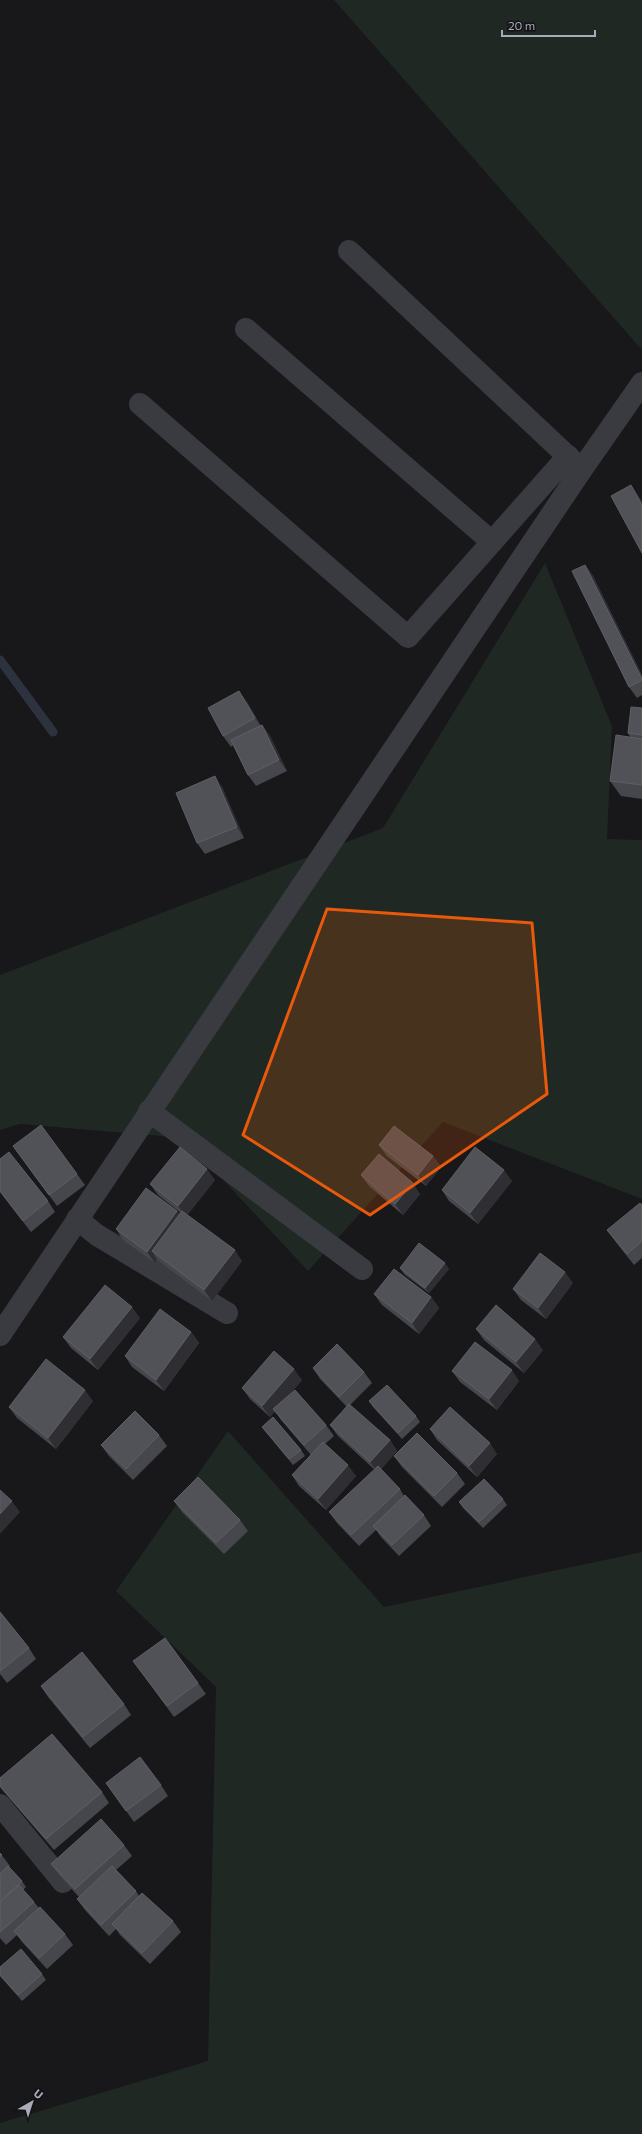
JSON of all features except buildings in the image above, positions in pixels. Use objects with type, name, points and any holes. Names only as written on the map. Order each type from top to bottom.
[{"type":"street","points":[[349,251],[575,463]]},
{"type":"street","points":[[246,329],[492,542]]},
{"type":"street","points":[[140,404],[408,637],[492,542],[575,463],[642,383]]},
{"type":"street","points":[[0,1335],[575,463]]},
{"type":"street","points":[[149,1111],[362,1269]]},
{"type":"street","points":[[77,1219],[97,1235],[226,1312]]},
{"type":"street","points":[[0,1805],[63,1882]]},
{"type":"highlighted area","points":[[327,909],[532,923],[547,1094],[370,1215],[243,1135]]},
{"type":"shaded area","points":[[334,0],[642,0],[642,350]]},
{"type":"shaded area","points":[[545,563],[612,726],[607,839],[642,840],[642,1199],[443,1122],[308,1271],[184,1138],[20,1124],[0,1130],[0,975],[383,828]]},
{"type":"shaded area","points":[[228,1431],[384,1607],[642,1552],[642,2134],[0,2134],[0,2123],[208,2061],[216,1687],[116,1591]]},
{"type":"waterway","points":[[0,660],[53,732]]}]
